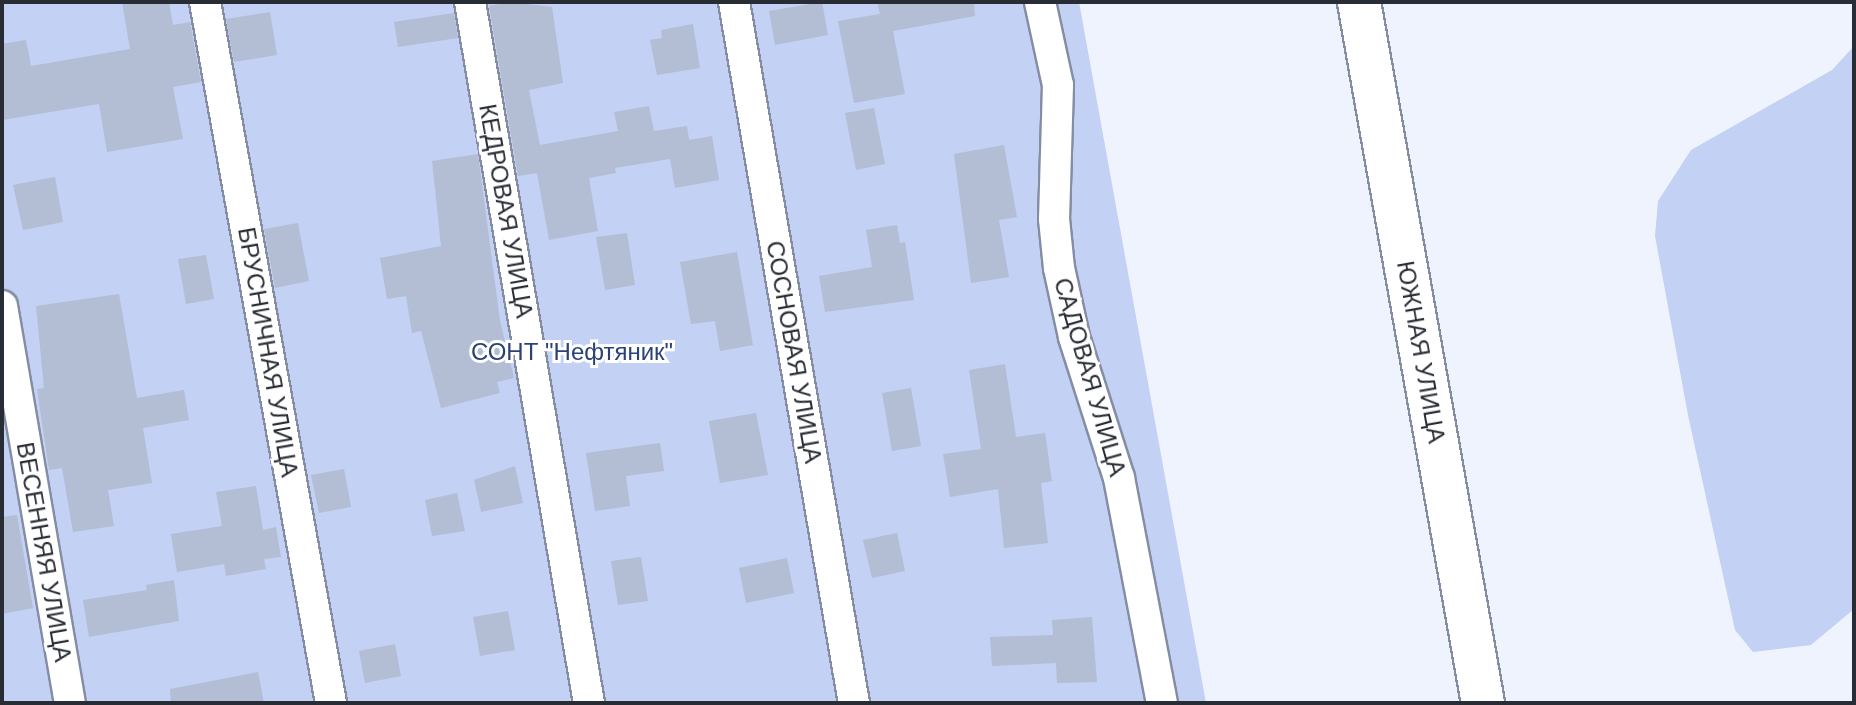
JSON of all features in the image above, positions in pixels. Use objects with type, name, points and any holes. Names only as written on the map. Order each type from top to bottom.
[{"type":"street","name":"БРУСНИЧНАЯ УЛИЦА","points":[[205,2],[331,703]]},
{"type":"street","name":"КЕДРОВАЯ УЛИЦА","points":[[470,2],[589,703]]},
{"type":"street","name":"СОСНОВАЯ УЛИЦА","points":[[734,2],[854,703]]},
{"type":"street","name":"САДОВАЯ УЛИЦА","points":[[1040,2],[1058,85],[1054,219],[1059,268],[1074,337],[1119,478],[1162,703]]},
{"type":"street","name":"ЮЖНАЯ УЛИЦА","points":[[1359,2],[1483,703]]},
{"type":"street","name":"ВЕСЕННЯЯ УЛИЦА","points":[[2,306],[70,703]]},
{"type":"green space","name":"СОНТ \"Нефтяник\"","points":[[2,2],[1079,2],[1206,703],[2,703]]},
{"type":"green space","points":[[1854,46],[1854,609],[1811,645],[1753,652],[1735,630],[1688,415],[1655,236],[1658,201],[1691,150],[1832,70]]},
{"type":"building","points":[[122,2],[169,2],[173,25],[190,22],[201,82],[173,87],[183,139],[107,152],[99,104],[2,120],[2,44],[26,40],[31,66],[130,49]]},
{"type":"building","points":[[510,2],[552,7],[563,83],[529,90],[540,145],[618,131],[614,112],[649,106],[654,131],[687,126],[689,140],[712,136],[719,180],[675,188],[670,159],[615,168],[616,173],[589,178],[598,231],[549,240],[537,173],[518,176],[489,6]]},
{"type":"building","points":[[822,2],[828,35],[775,45],[769,11]]},
{"type":"building","points":[[877,2],[974,2],[975,16],[893,31],[905,94],[854,103],[838,21],[880,14]]},
{"type":"building","points":[[270,12],[277,55],[234,62],[226,19]]},
{"type":"building","points":[[454,13],[458,38],[398,47],[394,22]]},
{"type":"building","points":[[693,24],[700,68],[657,75],[650,40],[662,38],[661,30]]},
{"type":"building","points":[[874,108],[885,164],[856,170],[845,113]]},
{"type":"building","points":[[1004,145],[1017,217],[999,220],[1009,277],[971,283],[954,154]]},
{"type":"building","points":[[478,154],[500,321],[514,378],[497,382],[500,393],[441,408],[421,331],[412,333],[406,296],[387,299],[380,258],[441,246],[432,161]]},
{"type":"building","points":[[55,177],[63,222],[23,230],[13,185]]},
{"type":"building","points":[[298,223],[309,281],[275,288],[264,229]]},
{"type":"building","points":[[897,225],[900,243],[905,242],[914,300],[825,312],[819,276],[872,267],[866,230]]},
{"type":"building","points":[[627,233],[635,285],[605,290],[596,237]]},
{"type":"building","points":[[737,252],[753,345],[720,351],[715,321],[691,324],[680,262]]},
{"type":"building","points":[[206,255],[214,299],[186,304],[178,259]]},
{"type":"building","points":[[119,294],[137,398],[184,390],[189,420],[143,428],[152,483],[108,490],[114,526],[73,532],[62,468],[49,470],[37,389],[44,388],[36,306]]},
{"type":"building","points":[[1005,364],[1016,437],[1045,433],[1052,481],[1041,483],[1048,543],[1004,548],[998,489],[950,497],[943,454],[981,449],[969,370]]},
{"type":"building","points":[[911,388],[921,446],[892,451],[882,393]]},
{"type":"building","points":[[756,413],[768,475],[720,483],[709,421]]},
{"type":"building","points":[[660,443],[664,471],[626,476],[630,506],[595,511],[586,453]]},
{"type":"building","points":[[515,466],[523,503],[481,512],[474,480]]},
{"type":"building","points":[[344,469],[351,507],[319,513],[311,475]]},
{"type":"building","points":[[256,486],[263,530],[276,527],[281,557],[264,559],[266,569],[226,576],[224,564],[177,572],[171,534],[222,526],[216,492]]},
{"type":"building","points":[[457,493],[465,531],[432,536],[425,500]]},
{"type":"building","points":[[17,515],[33,608],[2,614],[2,517]]},
{"type":"building","points":[[897,533],[905,571],[872,578],[863,540]]},
{"type":"building","points":[[641,557],[648,601],[618,605],[611,561]]},
{"type":"building","points":[[787,558],[794,593],[746,603],[739,568]]},
{"type":"building","points":[[174,580],[179,621],[89,637],[83,600],[147,590],[146,585]]},
{"type":"building","points":[[508,611],[515,650],[480,656],[473,617]]},
{"type":"building","points":[[1092,617],[1097,682],[1057,683],[1056,663],[992,666],[990,637],[1053,635],[1052,620]]},
{"type":"building","points":[[395,644],[401,676],[365,683],[359,651]]},
{"type":"building","points":[[258,672],[264,703],[171,703],[170,689]]}]
